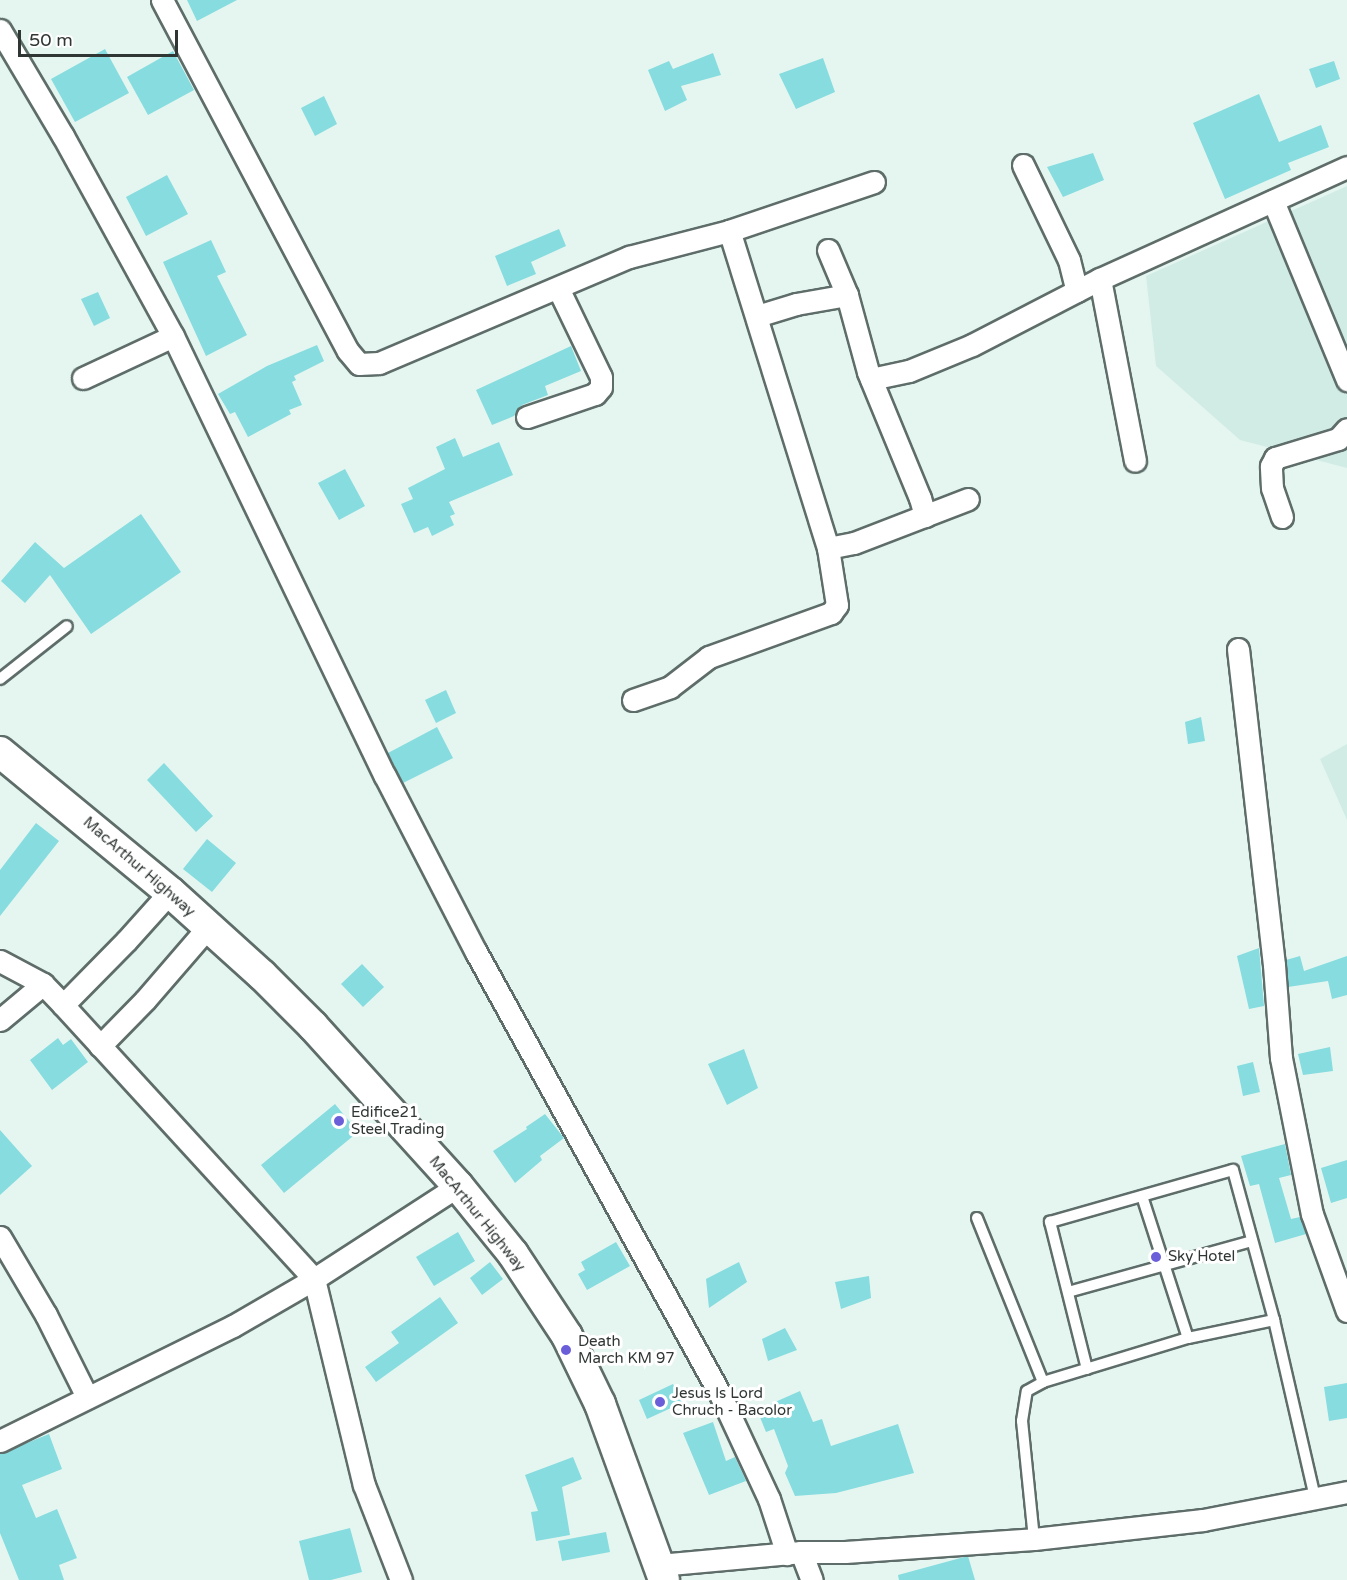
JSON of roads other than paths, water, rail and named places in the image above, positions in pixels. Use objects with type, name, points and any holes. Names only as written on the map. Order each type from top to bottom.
[{"type":"main road","name":"MacArthur Highway","points":[[0,752],[170,892],[313,1026],[458,1186],[513,1254],[567,1336],[600,1404],[662,1575]]},
{"type":"street","points":[[162,0],[348,351],[360,364],[379,363],[629,257],[729,231],[874,183]]},
{"type":"street","points":[[0,30],[63,136],[173,336],[385,776],[476,952],[720,1394],[794,1553],[812,1580]]},
{"type":"street","points":[[1023,165],[1069,260],[1077,291]]},
{"type":"street","points":[[871,379],[909,370],[972,345],[1101,279],[1347,167]]},
{"type":"street","points":[[1274,201],[1347,380]]},
{"type":"street","points":[[633,700],[670,687],[709,657],[831,613],[837,605],[828,548],[729,231]]},
{"type":"street","points":[[828,250],[847,295],[871,379],[920,498],[924,516]]},
{"type":"street","points":[[1101,279],[1135,461]]},
{"type":"street","points":[[527,417],[595,394],[601,387],[601,377],[558,288]]},
{"type":"street","points":[[757,316],[796,304],[847,295]]},
{"type":"street","points":[[83,378],[173,336]]},
{"type":"street","points":[[1282,517],[1272,488],[1271,466],[1275,458],[1338,439],[1347,429]]},
{"type":"street","points":[[828,548],[854,543],[968,499]]},
{"type":"street","points":[[1238,649],[1274,965],[1281,1058],[1312,1214],[1347,1311]]},
{"type":"street","points":[[63,1005],[83,987],[170,892]]},
{"type":"street","points":[[100,1046],[145,1000],[208,927]]},
{"type":"street","points":[[0,961],[43,984],[314,1278],[364,1485],[401,1580]]},
{"type":"street","points":[[0,1020],[43,984]]},
{"type":"street","points":[[0,1441],[233,1326],[314,1278],[458,1186]]},
{"type":"street","points":[[0,1237],[46,1315],[87,1397]]},
{"type":"street","points":[[662,1575],[794,1553],[845,1552],[1034,1539],[1203,1520],[1347,1492]]},
{"type":"lane","points":[[0,679],[67,626]]},
{"type":"lane","points":[[1087,1369],[1050,1222],[1233,1170],[1274,1320],[1315,1498]]},
{"type":"lane","points":[[1142,1196],[1188,1338]]},
{"type":"lane","points":[[977,1218],[1043,1382]]},
{"type":"lane","points":[[1068,1292],[1252,1241]]},
{"type":"lane","points":[[1034,1539],[1022,1421],[1027,1391],[1043,1382],[1188,1338],[1274,1320]]},
{"type":"place","name":"Edifice21 Steel Trading","points":[[339,1121]]},
{"type":"place","name":"Sky Hotel","points":[[1156,1257]]},
{"type":"place","name":"Death March KM 97","points":[[566,1350]]},
{"type":"place","name":"Jesus Is Lord Chruch - Bacolor","points":[[660,1402]]}]
